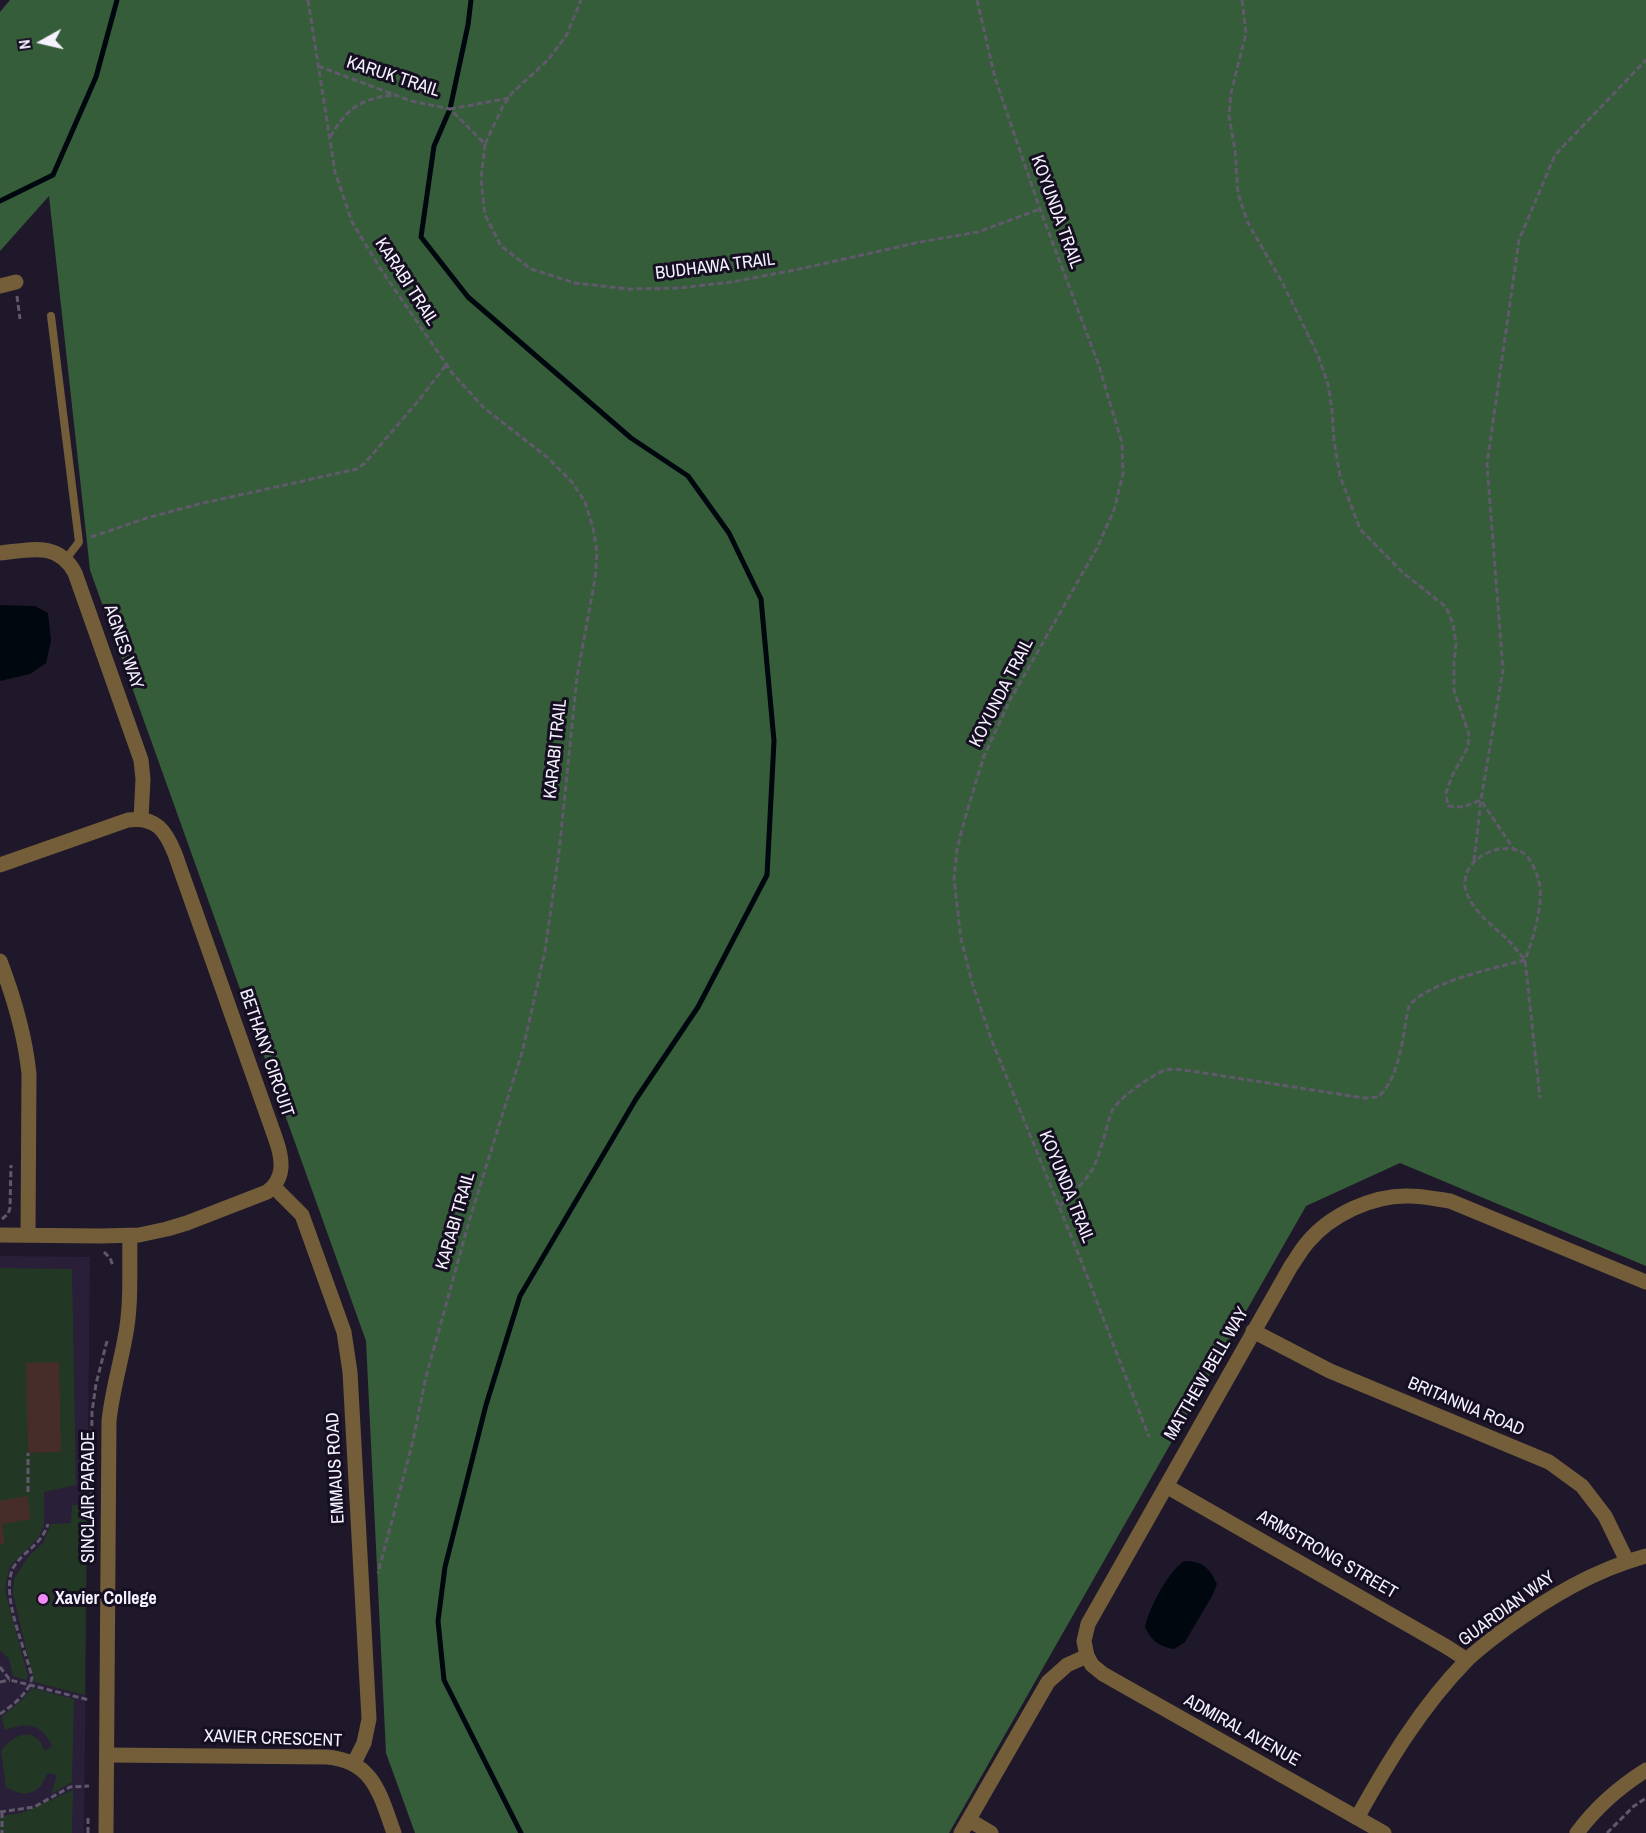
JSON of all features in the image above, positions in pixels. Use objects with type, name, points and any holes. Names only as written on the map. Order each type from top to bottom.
[{"type":"street","points":[[0,286],[16,282]]},
{"type":"street","points":[[0,553],[46,550],[66,559]]},
{"type":"street","name":"AGNES WAY","points":[[66,559],[75,573],[138,749],[143,770],[141,819]]},
{"type":"street","points":[[0,865],[120,822],[141,819]]},
{"type":"street","name":"BETHANY CIRCUIT","points":[[141,819],[160,827],[169,839],[175,854],[282,1157],[280,1174],[274,1187]]},
{"type":"street","points":[[0,961],[21,1022],[27,1055],[28,1235]]},
{"type":"street","points":[[0,1235],[130,1236],[187,1223],[260,1196],[274,1187]]},
{"type":"street","name":"EMMAUS ROAD","points":[[274,1187],[302,1215],[338,1314],[348,1352],[369,1719],[364,1743],[354,1763]]},
{"type":"street","name":"MATTHEW BELL WAY","points":[[1088,1656],[1084,1641],[1088,1624],[1253,1331],[1302,1250],[1324,1227],[1345,1213],[1369,1203],[1407,1196],[1450,1201],[1646,1282]]},
{"type":"street","name":"SINCLAIR PARADE","points":[[106,1833],[109,1421],[111,1399],[128,1318],[130,1236]]},
{"type":"street","name":"BRITANNIA ROAD","points":[[1253,1331],[1330,1371],[1549,1462],[1582,1486],[1605,1516],[1627,1561]]},
{"type":"street","name":"ARMSTRONG STREET","points":[[1166,1486],[1467,1660]]},
{"type":"street","name":"GUARDIAN WAY","points":[[1357,1818],[1415,1723],[1467,1660],[1538,1606],[1570,1587],[1627,1561],[1646,1556]]},
{"type":"street","points":[[991,1833],[965,1827],[1048,1682],[1068,1665],[1088,1656]]},
{"type":"street","name":"ADMIRAL AVENUE","points":[[1088,1656],[1092,1665],[1103,1674],[1384,1833]]},
{"type":"street","name":"XAVIER CRESCENT","points":[[107,1755],[339,1758],[354,1763],[371,1779],[394,1833]]},
{"type":"street","points":[[1577,1833],[1606,1800],[1646,1770]]},
{"type":"lane","points":[[51,316],[79,542],[66,559]]},
{"type":"path","name":"KARABI TRAIL","points":[[308,0],[335,172],[352,222],[380,268],[446,365],[484,408],[547,457],[572,482],[585,502],[597,552],[595,579],[577,677],[559,852],[545,951],[523,1049],[470,1218],[426,1377],[412,1445],[378,1574]]},
{"type":"path","points":[[485,144],[502,106],[548,60],[566,36],[581,0]]},
{"type":"path","name":"KOYUNDA TRAIL","points":[[977,0],[995,78],[1040,209],[1099,366],[1122,443],[1123,474],[1114,510],[1097,549],[1010,699],[984,756],[964,818],[957,849],[954,879],[961,939],[973,986],[992,1041],[1060,1206],[1149,1437]]},
{"type":"path","points":[[1242,0],[1246,33],[1231,93],[1229,116],[1235,150],[1238,194],[1248,223],[1282,282],[1317,353],[1328,384],[1340,476],[1360,529],[1401,571],[1446,607],[1453,624],[1456,644],[1454,691],[1469,734],[1468,747],[1452,776],[1446,793],[1448,806],[1463,807],[1481,800]]},
{"type":"path","points":[[1525,960],[1510,942],[1480,915],[1467,893],[1465,878],[1473,861],[1503,669],[1487,464],[1519,240],[1555,155],[1646,60]]},
{"type":"path","name":"KARUK TRAIL","points":[[318,66],[411,101],[450,108],[485,144]]},
{"type":"path","points":[[329,138],[340,120],[352,108],[374,97],[394,94]]},
{"type":"path","points":[[450,108],[509,98]]},
{"type":"path","name":"BUDHAWA TRAIL","points":[[485,144],[481,179],[485,215],[501,246],[531,269],[564,280],[628,289],[680,288],[732,282],[795,270],[925,241],[978,232],[1040,209]]},
{"type":"path","points":[[16,282],[20,319]]},
{"type":"path","points":[[79,542],[147,518],[199,504],[357,469],[365,463],[419,400],[446,365]]},
{"type":"path","points":[[1481,800],[1515,851]]},
{"type":"path","points":[[1473,861],[1485,852],[1506,848],[1523,852],[1540,882],[1541,900],[1536,927],[1525,960],[1540,1098]]},
{"type":"path","points":[[1060,1206],[1092,1169],[1113,1108],[1163,1071],[1172,1069],[1198,1072],[1364,1098],[1378,1097],[1385,1091],[1395,1071],[1409,1006],[1414,1000],[1467,976],[1525,960]]},
{"type":"path","points":[[1,1219],[8,1214],[10,1208],[11,1157]]},
{"type":"path","points":[[100,1251],[110,1258],[113,1264],[112,1274]]},
{"type":"path","points":[[91,1509],[92,1412],[106,1341]]},
{"type":"path","points":[[28,1453],[28,1492]]},
{"type":"path","points":[[0,1714],[15,1703],[30,1684],[30,1671],[10,1600],[10,1579],[14,1567],[40,1540],[48,1524]]},
{"type":"path","points":[[1,1668],[10,1680]]},
{"type":"path","points":[[0,1675],[1,1668]]},
{"type":"path","points":[[0,1682],[10,1680],[30,1684],[89,1700],[90,1710]]},
{"type":"path","points":[[2,1833],[1,1812],[34,1807],[70,1787],[89,1786]]},
{"type":"path","points":[[1607,1833],[1634,1806],[1646,1798]]},
{"type":"path","points":[[88,1810],[88,1833]]},
{"type":"shaded area","points":[[0,605],[35,606],[48,613],[51,641],[46,663],[30,674],[0,681]]},
{"type":"shaded area","name":"Xavier College","points":[[0,1256],[90,1257],[84,1833],[0,1833]]},
{"type":"shaded area","points":[[1184,1561],[1196,1562],[1204,1566],[1217,1584],[1185,1642],[1174,1649],[1156,1642],[1145,1627],[1150,1610],[1160,1591],[1171,1574]]},
{"type":"green space","points":[[10,0],[1646,0],[1646,1266],[1400,1163],[1306,1206],[949,1833],[415,1833],[386,1753],[366,1341],[90,570],[49,196],[0,251],[0,12]]},
{"type":"green space","points":[[0,1268],[72,1269],[76,1485],[44,1492],[44,1524],[39,1537],[10,1566],[5,1591],[28,1676],[26,1680],[13,1676],[9,1659],[0,1650]]},
{"type":"green space","points":[[87,1504],[85,1695],[34,1682],[13,1594],[14,1579],[28,1557],[43,1543],[51,1524],[71,1523],[72,1505]]},
{"type":"green space","points":[[32,1688],[74,1699],[72,1782],[51,1794],[57,1775],[47,1773],[41,1786],[31,1792],[20,1793],[6,1787],[1,1751],[7,1744],[21,1735],[31,1735],[37,1739],[45,1751],[52,1746],[48,1738],[33,1726],[20,1726],[5,1730],[1,1717],[24,1698]]},
{"type":"green space","points":[[73,1790],[72,1833],[0,1833],[0,1816],[22,1813]]},
{"type":"building","points":[[59,1362],[61,1452],[28,1453],[26,1363]]},
{"type":"building","points":[[27,1496],[31,1519],[2,1524],[5,1544],[0,1545],[0,1501]]},
{"type":"waterway","points":[[0,201],[53,175],[96,77],[117,0]]},
{"type":"waterway","points":[[471,0],[450,109],[434,146],[421,237],[468,297],[631,438],[688,476],[729,533],[761,599],[774,741],[767,875],[698,1007],[636,1099],[520,1296],[486,1405],[445,1567],[438,1621],[444,1680],[521,1833]]},
{"type":"place","name":"Xavier College","points":[[43,1599]]}]
